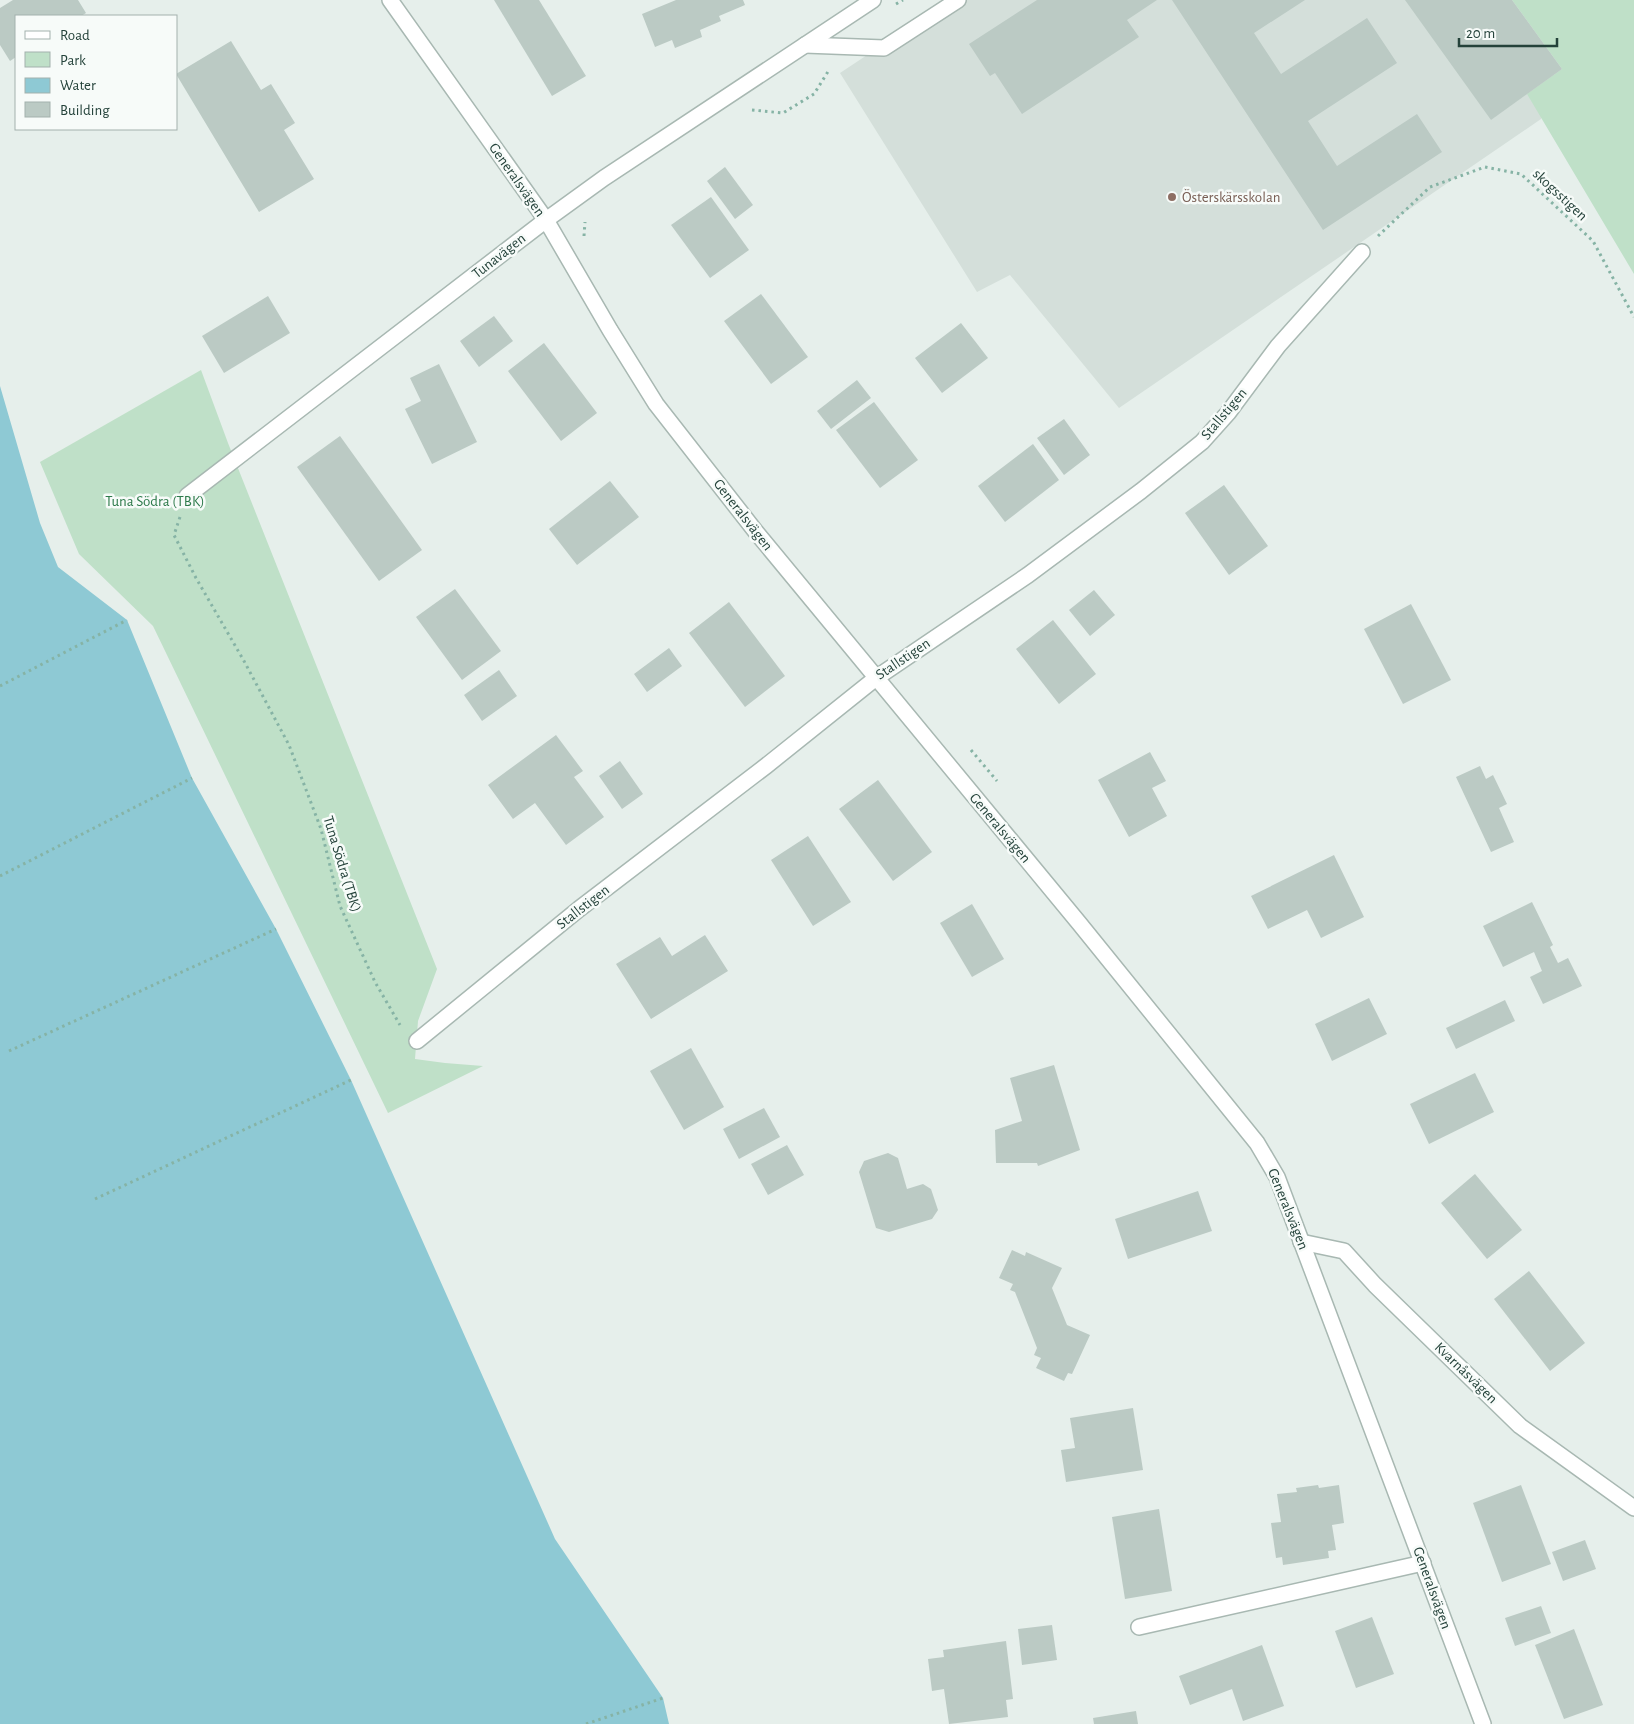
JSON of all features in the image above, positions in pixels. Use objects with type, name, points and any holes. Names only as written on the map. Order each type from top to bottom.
[{"type":"street","name":"Generalsvägen","points":[[390,0],[546,220],[610,330],[656,404],[756,532],[1079,923],[1257,1143],[1277,1177],[1424,1563],[1483,1724]]},
{"type":"street","name":"Tunavägen","points":[[188,496],[546,220],[604,178],[873,0]]},
{"type":"street","points":[[805,45],[884,48],[958,0]]},
{"type":"street","name":"Stallstigen","points":[[417,1041],[579,909],[766,766],[876,678],[1028,575],[1141,491],[1202,442],[1228,413],[1278,346],[1362,252]]},
{"type":"street","name":"Kvarnåsvägen","points":[[1301,1242],[1344,1251],[1375,1285],[1520,1426],[1634,1508]]},
{"type":"street","points":[[1139,1627],[1424,1563]]},
{"type":"path","points":[[895,5],[902,0]]},
{"type":"path","points":[[745,109],[783,113],[799,104],[814,94],[843,46]]},
{"type":"path","name":"skogsstigen","points":[[1362,252],[1430,186],[1485,167],[1521,174],[1592,241],[1634,317]]},
{"type":"path","points":[[584,242],[585,219]]},
{"type":"path","name":"Tuna Södra (TBK)","points":[[188,496],[174,534],[196,578],[289,745],[321,829],[340,906],[375,982],[409,1041],[417,1041]]},
{"type":"path","points":[[0,686],[127,620]]},
{"type":"path","points":[[966,744],[1002,788]]},
{"type":"path","points":[[0,876],[192,778]]},
{"type":"path","points":[[9,1051],[276,929]]},
{"type":"path","points":[[95,1199],[351,1080]]},
{"type":"path","points":[[586,1724],[663,1698]]},
{"type":"shaded area","name":"Österskärsskolan","points":[[950,0],[1512,0],[1562,69],[1541,119],[1119,408],[1010,275],[977,292],[840,73]]},
{"type":"green space","points":[[1512,0],[1634,0],[1634,274],[1527,94],[1562,69]]},
{"type":"green space","name":"Tuna Södra (TBK)","points":[[201,370],[228,443],[437,969],[418,1021],[415,1059],[483,1066],[388,1113],[153,626],[79,554],[40,462]]},
{"type":"water","points":[[0,386],[40,523],[58,567],[127,620],[192,778],[276,929],[351,1080],[555,1539],[663,1698],[669,1724],[0,1724]]},
{"type":"building","points":[[13,0],[78,0],[86,13],[83,15],[15,15],[15,58],[10,61],[0,45],[0,8]]},
{"type":"building","points":[[494,0],[539,0],[586,76],[552,96]]},
{"type":"building","points":[[676,0],[743,0],[745,5],[719,16],[721,21],[700,30],[702,37],[675,48],[672,40],[655,47],[642,14]]},
{"type":"building","points":[[1037,0],[1157,0],[1127,20],[1139,37],[1022,114],[995,73],[990,76],[969,44]]},
{"type":"building","points":[[1172,0],[1305,0],[1254,33],[1281,74],[1367,18],[1397,63],[1308,121],[1337,166],[1417,114],[1442,152],[1323,230]]},
{"type":"building","points":[[1405,0],[1512,0],[1562,69],[1491,120]]},
{"type":"building","points":[[231,41],[261,90],[271,84],[295,123],[284,130],[314,179],[259,212],[178,77],[178,73]]},
{"type":"building","points":[[725,167],[753,205],[735,219],[707,181]]},
{"type":"building","points":[[711,197],[749,250],[710,278],[671,225]]},
{"type":"building","points":[[761,294],[808,357],[771,384],[724,321]]},
{"type":"building","points":[[268,296],[290,333],[224,373],[202,336]]},
{"type":"building","points":[[494,316],[513,341],[479,367],[460,341]]},
{"type":"building","points":[[961,323],[988,358],[942,393],[915,358]]},
{"type":"building","points":[[544,343],[597,413],[561,441],[508,371]]},
{"type":"building","points":[[439,364],[477,442],[432,464],[405,409],[421,401],[410,378]]},
{"type":"building","points":[[857,380],[871,398],[831,429],[817,411]]},
{"type":"building","points":[[874,402],[918,460],[880,488],[836,430]]},
{"type":"building","points":[[1064,419],[1090,455],[1064,475],[1037,438]]},
{"type":"building","points":[[340,436],[422,550],[379,581],[297,467]]},
{"type":"building","points":[[1033,444],[1059,480],[1005,522],[978,486]]},
{"type":"building","points":[[610,481],[639,517],[577,565],[549,529]]},
{"type":"building","points":[[1224,485],[1268,546],[1229,575],[1185,513]]},
{"type":"building","points":[[455,589],[501,651],[462,680],[416,617]]},
{"type":"building","points":[[1094,590],[1115,615],[1090,636],[1069,610]]},
{"type":"building","points":[[729,602],[785,676],[745,707],[689,633]]},
{"type":"building","points":[[1411,604],[1451,680],[1403,704],[1364,629]]},
{"type":"building","points":[[1053,620],[1096,674],[1059,704],[1016,649]]},
{"type":"building","points":[[669,648],[682,666],[647,692],[634,674]]},
{"type":"building","points":[[499,670],[517,696],[482,721],[464,695]]},
{"type":"building","points":[[556,735],[583,771],[574,777],[604,817],[566,845],[535,803],[513,819],[488,785]]},
{"type":"building","points":[[1150,752],[1166,781],[1152,788],[1167,816],[1129,837],[1098,780]]},
{"type":"building","points":[[620,761],[643,794],[622,809],[599,776]]},
{"type":"building","points":[[1480,766],[1486,779],[1493,775],[1507,804],[1499,808],[1514,842],[1491,852],[1456,777]]},
{"type":"building","points":[[878,780],[932,852],[893,881],[839,809]]},
{"type":"building","points":[[808,836],[851,902],[813,926],[771,860]]},
{"type":"building","points":[[1334,855],[1364,917],[1321,938],[1307,910],[1268,929],[1251,896]]},
{"type":"building","points":[[1532,902],[1553,945],[1550,947],[1558,963],[1568,958],[1582,986],[1543,1004],[1530,977],[1542,971],[1534,952],[1503,967],[1483,926]]},
{"type":"building","points":[[972,904],[1004,959],[972,977],[940,923]]},
{"type":"building","points":[[705,935],[728,971],[651,1019],[616,964],[660,937],[672,956]]},
{"type":"building","points":[[1369,998],[1387,1034],[1332,1061],[1315,1024]]},
{"type":"building","points":[[1505,1000],[1515,1021],[1456,1049],[1446,1028]]},
{"type":"building","points":[[691,1048],[724,1107],[684,1130],[650,1071]]},
{"type":"building","points":[[1054,1065],[1080,1150],[1038,1166],[1037,1163],[996,1163],[995,1130],[1022,1121],[1010,1078]]},
{"type":"building","points":[[1475,1073],[1494,1112],[1429,1144],[1410,1104]]},
{"type":"building","points":[[764,1108],[780,1137],[739,1159],[723,1129]]},
{"type":"building","points":[[787,1145],[804,1175],[768,1195],[751,1164]]},
{"type":"building","points":[[888,1153],[898,1158],[907,1189],[923,1184],[931,1189],[938,1210],[932,1219],[889,1232],[876,1228],[859,1172],[864,1161]]},
{"type":"building","points":[[1475,1174],[1522,1230],[1487,1259],[1441,1203]]},
{"type":"building","points":[[1198,1191],[1212,1231],[1128,1259],[1115,1219]]},
{"type":"building","points":[[1012,1250],[1025,1256],[1026,1252],[1062,1268],[1052,1288],[1067,1325],[1090,1335],[1072,1374],[1068,1373],[1064,1381],[1036,1368],[1041,1358],[1034,1355],[1037,1348],[1015,1292],[1010,1290],[1013,1284],[999,1278]]},
{"type":"building","points":[[1529,1271],[1585,1343],[1550,1371],[1494,1299]]},
{"type":"building","points":[[1133,1408],[1143,1470],[1066,1482],[1061,1450],[1075,1448],[1070,1418]]},
{"type":"building","points":[[1318,1485],[1319,1488],[1339,1485],[1344,1523],[1332,1525],[1336,1550],[1328,1551],[1329,1558],[1283,1565],[1282,1557],[1276,1558],[1271,1523],[1281,1522],[1277,1494],[1297,1492],[1296,1488]]},
{"type":"building","points":[[1521,1485],[1551,1564],[1502,1582],[1473,1503]]},
{"type":"building","points":[[1159,1509],[1172,1591],[1125,1599],[1112,1517]]},
{"type":"building","points":[[1585,1540],[1596,1569],[1563,1581],[1552,1552]]},
{"type":"building","points":[[1541,1606],[1551,1633],[1515,1646],[1505,1618]]},
{"type":"building","points":[[1372,1617],[1394,1674],[1356,1688],[1335,1631]]},
{"type":"building","points":[[1052,1625],[1057,1660],[1022,1665],[1018,1629]]},
{"type":"building","points":[[1574,1629],[1603,1705],[1564,1719],[1535,1645]]},
{"type":"building","points":[[1006,1641],[1013,1699],[1006,1700],[1008,1717],[949,1724],[944,1689],[932,1691],[928,1659],[944,1657],[943,1650]]},
{"type":"building","points":[[1262,1645],[1284,1706],[1243,1721],[1232,1689],[1190,1705],[1179,1676]]},
{"type":"building","points":[[1136,1711],[1138,1724],[1094,1724],[1093,1718]]},
{"type":"place","name":"Österskärsskolan","points":[[1172,197]]}]
